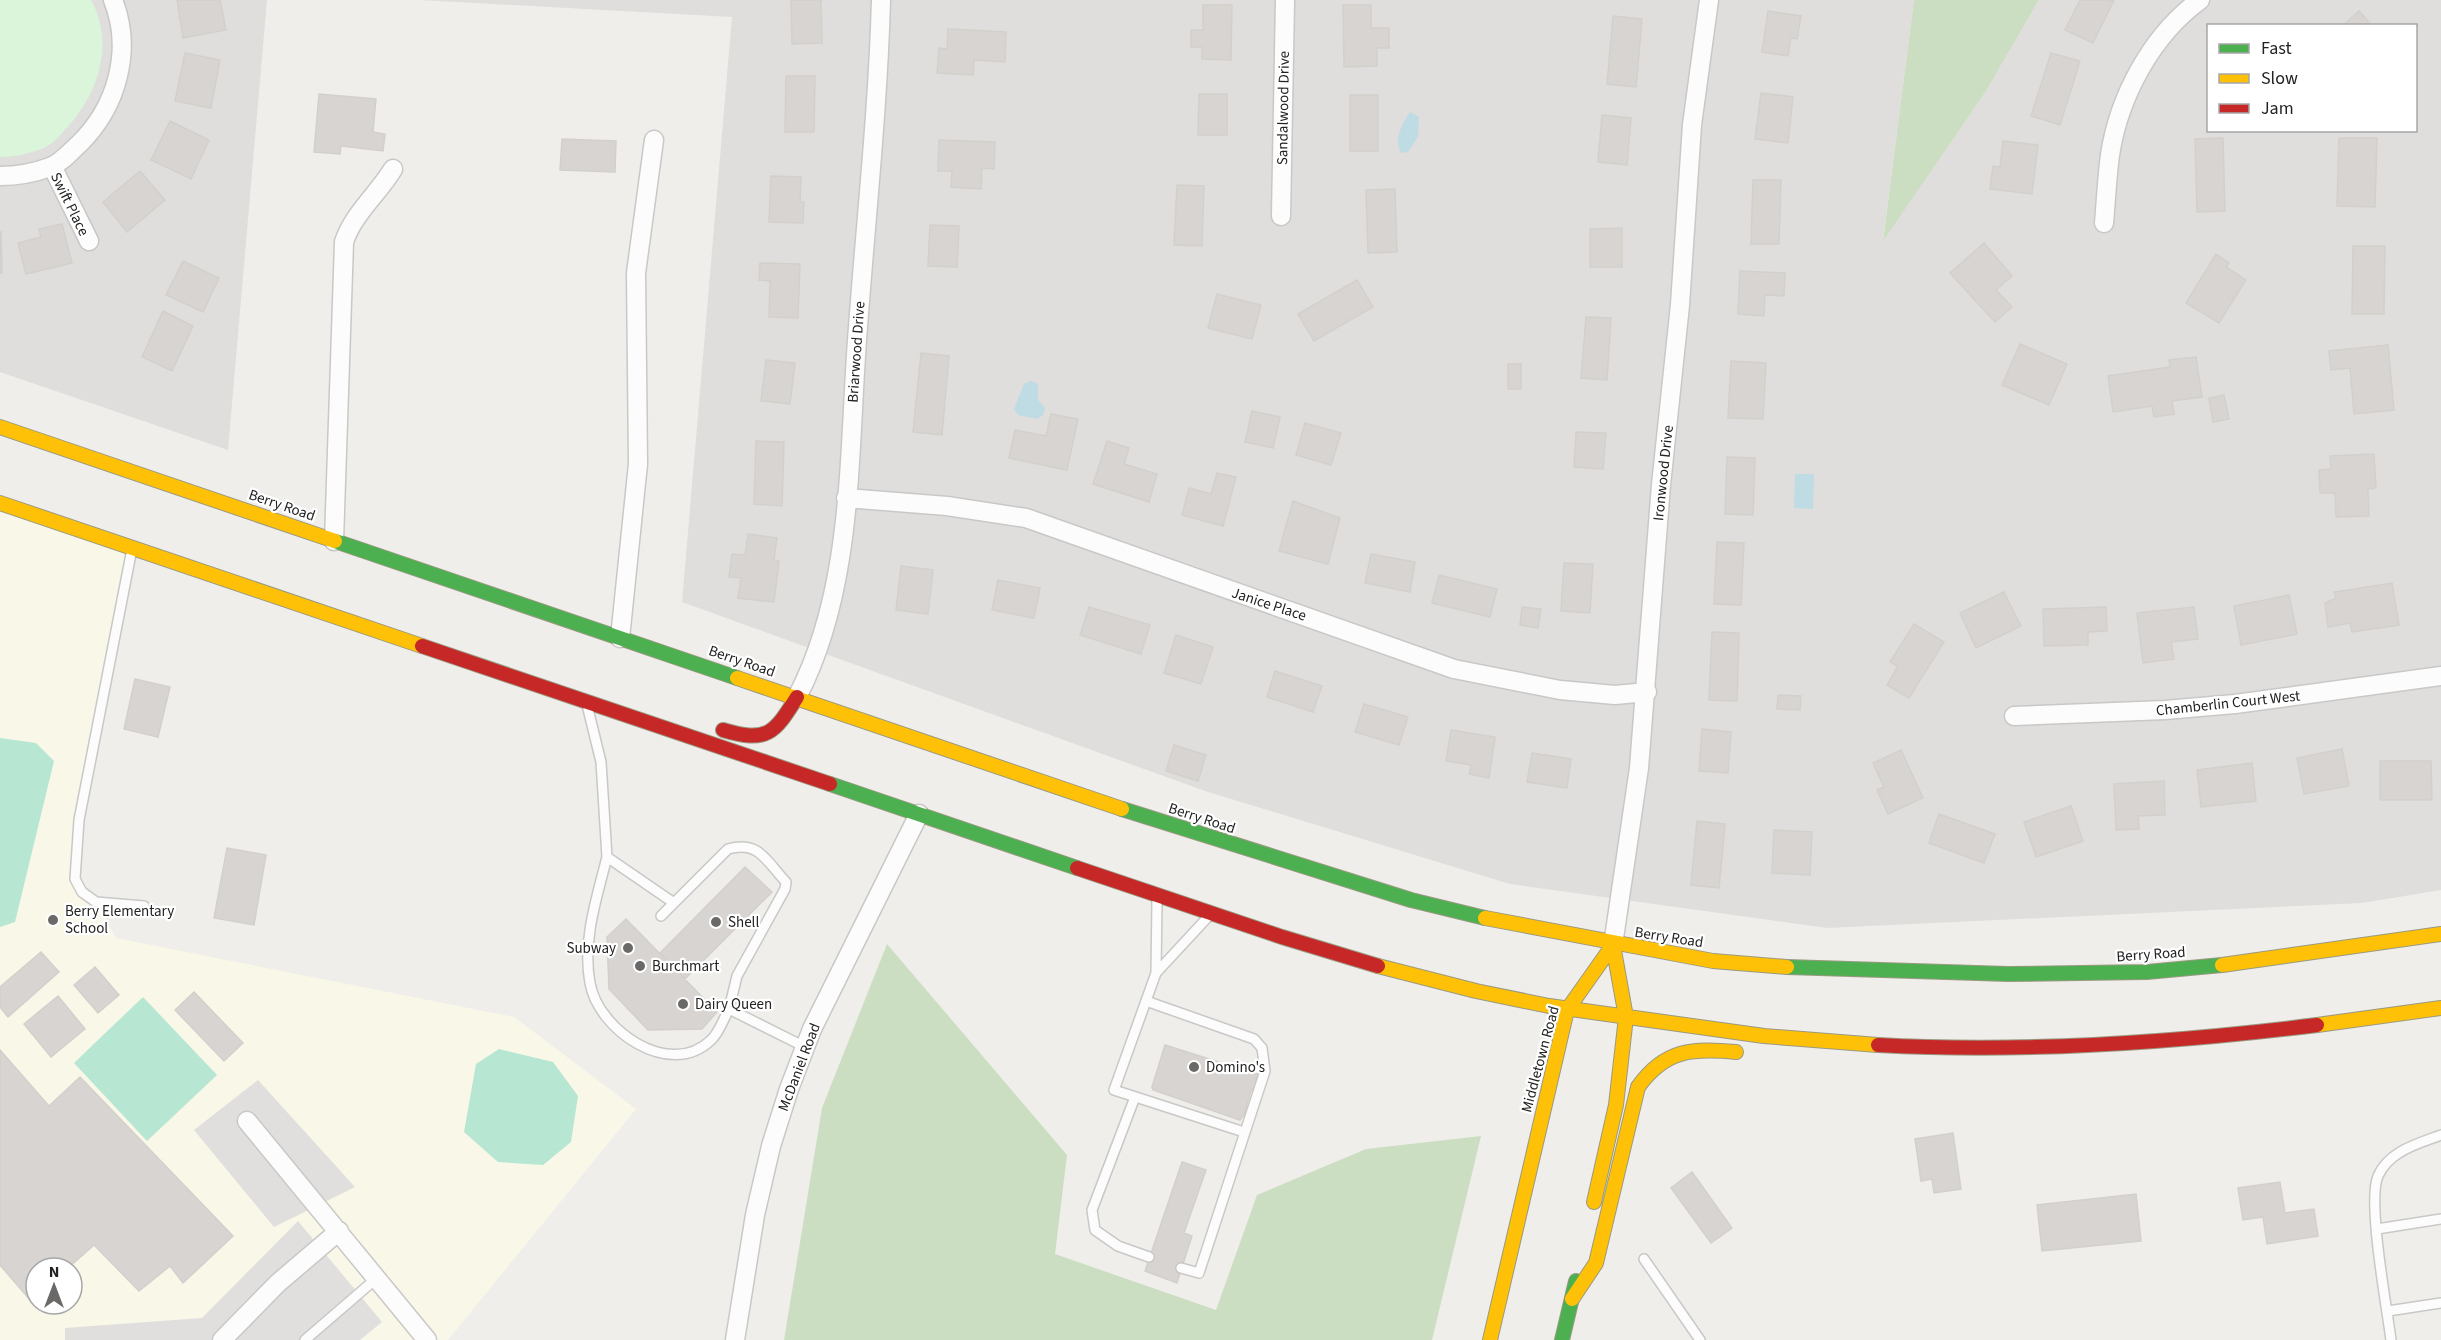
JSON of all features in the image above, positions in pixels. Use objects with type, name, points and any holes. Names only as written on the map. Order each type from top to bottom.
[{"type":"main road","name":"Berry Road","points":[[0,427],[1302,868],[1411,900],[1614,945],[1713,961],[1808,969],[2096,974],[2218,966],[2441,934]]},
{"type":"main road","points":[[0,503],[1211,914],[1364,962],[1504,998],[1567,1010],[1727,1033],[1849,1044],[2039,1047],[2160,1041],[2264,1032],[2441,1008]]},
{"type":"main road","points":[[406,640],[565,679]]},
{"type":"main road","points":[[708,725],[741,736],[760,738],[775,731],[797,697]]},
{"type":"main road","points":[[1590,1219],[1616,1105],[1626,1017],[1614,945]]},
{"type":"main road","name":"Middletown Road","points":[[1490,1340],[1567,1010],[1614,945]]},
{"type":"main road","points":[[1833,1055],[1849,1044]]},
{"type":"main road","points":[[1572,1299],[1596,1263],[1638,1087],[1645,1076],[1665,1057],[1677,1053],[1695,1050],[1746,1053]]},
{"type":"main road","points":[[1562,1340],[1580,1265]]},
{"type":"street","points":[[0,176],[27,173],[52,166],[88,135],[113,96],[122,48],[121,26],[113,0]]},
{"type":"street","name":"Briarwood Drive","points":[[797,697],[810,672],[829,605],[846,498],[879,76],[881,0]]},
{"type":"street","name":"Sandalwood Drive","points":[[1281,216],[1284,0]]},
{"type":"street","name":"Ironwood Drive","points":[[1614,945],[1629,849],[1647,692],[1655,561],[1680,305],[1689,164],[1709,0]]},
{"type":"street","points":[[2104,223],[2110,155],[2123,105],[2150,50],[2200,0]]},
{"type":"street","points":[[621,638],[638,465],[636,273],[654,140]]},
{"type":"street","name":"Swift Place","points":[[52,166],[89,242]]},
{"type":"street","points":[[334,541],[344,242],[357,216],[376,195],[393,169]]},
{"type":"street","name":"Janice Place","points":[[846,498],[894,501],[1026,519],[1454,669],[1560,690],[1615,694],[1647,692]]},
{"type":"street","name":"Chamberlin Court West","points":[[2014,716],[2165,710],[2235,704],[2441,676]]},
{"type":"street","name":"McDaniel Road","points":[[735,1340],[755,1215],[771,1146],[805,1047],[919,814]]},
{"type":"street","points":[[247,1121],[378,1277],[427,1340]]},
{"type":"street","points":[[221,1339],[278,1283],[339,1231]]},
{"type":"lane","points":[[132,548],[79,820],[75,879],[82,892],[96,902],[144,906]]},
{"type":"lane","points":[[586,702],[601,762],[607,857],[589,936],[590,983],[598,1009],[622,1035],[665,1056],[688,1053],[711,1040],[729,1008],[737,976],[785,890],[786,882],[753,847],[742,845],[728,849],[661,916]]},
{"type":"lane","points":[[607,857],[674,903]]},
{"type":"lane","points":[[1157,895],[1156,973],[1113,1090],[1244,1132]]},
{"type":"lane","points":[[1156,973],[1211,914]]},
{"type":"lane","points":[[1146,1002],[1254,1039],[1262,1048],[1265,1071],[1199,1273],[1181,1268]]},
{"type":"lane","points":[[729,1008],[805,1047]]},
{"type":"lane","points":[[1135,1097],[1092,1210],[1095,1230],[1118,1246],[1149,1257]]},
{"type":"lane","points":[[2391,1340],[2373,1201],[2377,1176],[2390,1159],[2405,1148],[2441,1135]]},
{"type":"lane","points":[[2377,1229],[2441,1220]]},
{"type":"lane","points":[[1644,1259],[1700,1340]]},
{"type":"lane","points":[[305,1340],[378,1277]]},
{"type":"lane","points":[[2388,1311],[2441,1303]]},
{"type":"shaded area","points":[[0,0],[267,0],[228,450],[0,372]]},
{"type":"shaded area","points":[[420,0],[1914,0],[1883,239],[1986,91],[2039,0],[2441,0],[2441,890],[2362,903],[1827,928],[1510,884],[1205,791],[682,602],[732,17]]},
{"type":"shaded area","name":"Berry Elementary School","points":[[0,503],[132,548],[79,820],[75,879],[96,902],[116,938],[514,1017],[636,1109],[448,1340],[0,1340]]},
{"type":"shaded area","points":[[258,1080],[355,1187],[274,1227],[194,1130]]},
{"type":"shaded area","points":[[298,1221],[382,1322],[360,1340],[65,1340],[65,1328],[202,1318]]},
{"type":"green space","points":[[0,0],[91,0],[102,35],[102,53],[99,70],[85,103],[58,137],[36,151],[0,157]]},
{"type":"green space","points":[[1914,0],[2039,0],[1986,91],[1883,241]]},
{"type":"green space","points":[[0,738],[36,743],[54,761],[15,922],[0,927]]},
{"type":"green space","points":[[887,944],[1067,1155],[1055,1254],[1216,1310],[1257,1195],[1366,1149],[1481,1136],[1432,1340],[784,1340],[822,1108]]},
{"type":"green space","points":[[143,997],[217,1075],[147,1141],[74,1063]]},
{"type":"green space","points":[[499,1049],[553,1062],[578,1096],[571,1142],[543,1165],[498,1162],[464,1132],[476,1064]]},
{"type":"water","points":[[1410,112],[1419,117],[1418,137],[1408,152],[1401,153],[1398,137]]},
{"type":"water","points":[[1031,381],[1038,384],[1038,400],[1045,408],[1043,415],[1037,419],[1018,415],[1014,409],[1024,384]]},
{"type":"water","points":[[1795,474],[1814,474],[1813,509],[1794,508]]},
{"type":"building","points":[[177,0],[220,0],[226,30],[183,38]]},
{"type":"building","points":[[791,0],[821,0],[822,43],[792,44]]},
{"type":"building","points":[[2080,0],[2114,0],[2093,43],[2065,30]]},
{"type":"building","points":[[1203,5],[1232,5],[1231,60],[1202,59],[1202,47],[1191,47],[1191,30],[1203,30]]},
{"type":"building","points":[[1343,5],[1371,5],[1371,28],[1389,28],[1389,48],[1377,48],[1377,66],[1344,67]]},
{"type":"building","points":[[1768,11],[1801,16],[1797,39],[1791,38],[1788,56],[1762,52]]},
{"type":"building","points":[[2359,11],[2370,24],[2344,24]]},
{"type":"building","points":[[1613,16],[1642,19],[1636,87],[1607,84]]},
{"type":"building","points":[[948,29],[1006,32],[1005,62],[974,60],[973,75],[937,73],[939,48],[947,49]]},
{"type":"building","points":[[185,53],[220,60],[211,108],[175,101]]},
{"type":"building","points":[[2051,53],[2080,61],[2060,125],[2031,116]]},
{"type":"building","points":[[786,76],[815,76],[814,132],[785,132]]},
{"type":"building","points":[[1761,93],[1793,97],[1788,143],[1755,139]]},
{"type":"building","points":[[319,94],[376,99],[373,132],[385,134],[383,151],[341,146],[340,154],[314,152]]},
{"type":"building","points":[[1199,94],[1227,94],[1227,135],[1198,135]]},
{"type":"building","points":[[1350,95],[1378,95],[1378,151],[1350,151]]},
{"type":"building","points":[[1602,115],[1631,118],[1627,165],[1598,162]]},
{"type":"building","points":[[170,121],[209,140],[191,179],[151,160]]},
{"type":"building","points":[[2223,138],[2225,211],[2197,212],[2195,139]]},
{"type":"building","points":[[2339,138],[2377,138],[2375,207],[2337,206]]},
{"type":"building","points":[[562,139],[616,141],[615,172],[560,170]]},
{"type":"building","points":[[939,140],[995,142],[994,169],[982,168],[981,189],[951,187],[952,171],[938,171]]},
{"type":"building","points":[[2003,141],[2038,145],[2032,194],[1990,189],[1993,166],[2000,167]]},
{"type":"building","points":[[140,171],[165,200],[127,232],[103,202]]},
{"type":"building","points":[[771,176],[801,177],[800,202],[804,202],[803,223],[769,222]]},
{"type":"building","points":[[1753,180],[1781,180],[1779,244],[1751,244]]},
{"type":"building","points":[[1177,185],[1204,186],[1202,246],[1174,245]]},
{"type":"building","points":[[1395,189],[1397,252],[1368,253],[1366,190]]},
{"type":"building","points":[[62,224],[72,263],[26,274],[18,243],[41,237],[39,229]]},
{"type":"building","points":[[930,225],[959,226],[957,267],[928,266]]},
{"type":"building","points":[[1622,228],[1622,267],[1590,267],[1590,229]]},
{"type":"building","points":[[1,232],[2,273],[0,273]]},
{"type":"building","points":[[1984,243],[2012,276],[1996,290],[2012,307],[1995,322],[1950,273]]},
{"type":"building","points":[[2353,246],[2385,246],[2384,314],[2352,314]]},
{"type":"building","points":[[2216,254],[2229,263],[2226,267],[2246,280],[2219,323],[2186,303]]},
{"type":"building","points":[[183,261],[219,278],[203,312],[166,295]]},
{"type":"building","points":[[760,263],[800,264],[798,318],[769,317],[770,281],[759,280]]},
{"type":"building","points":[[1740,271],[1785,273],[1784,296],[1765,295],[1764,316],[1738,314]]},
{"type":"building","points":[[1357,280],[1373,307],[1314,341],[1298,314]]},
{"type":"building","points":[[1217,294],[1261,305],[1252,339],[1208,328]]},
{"type":"building","points":[[163,311],[193,326],[172,371],[142,357]]},
{"type":"building","points":[[1586,317],[1611,318],[1607,380],[1581,378]]},
{"type":"building","points":[[2020,344],[2067,364],[2049,405],[2002,385]]},
{"type":"building","points":[[2388,345],[2394,410],[2354,414],[2350,368],[2331,370],[2329,351]]},
{"type":"building","points":[[921,353],[949,356],[942,435],[913,432]]},
{"type":"building","points":[[2196,357],[2202,397],[2172,401],[2174,414],[2154,417],[2152,406],[2113,412],[2108,376],[2170,367],[2169,360]]},
{"type":"building","points":[[766,360],[795,363],[790,404],[761,401]]},
{"type":"building","points":[[1731,361],[1766,363],[1763,419],[1728,418]]},
{"type":"building","points":[[1508,364],[1521,364],[1521,389],[1508,389]]},
{"type":"building","points":[[2224,395],[2229,419],[2213,422],[2209,398]]},
{"type":"building","points":[[1252,411],[1280,417],[1273,448],[1245,442]]},
{"type":"building","points":[[1051,414],[1078,419],[1067,470],[1009,458],[1015,430],[1046,436]]},
{"type":"building","points":[[1305,423],[1341,433],[1331,465],[1296,455]]},
{"type":"building","points":[[1576,432],[1606,433],[1603,469],[1574,467]]},
{"type":"building","points":[[756,441],[784,442],[782,506],[754,504]]},
{"type":"building","points":[[1107,441],[1129,448],[1124,464],[1157,474],[1149,502],[1093,484]]},
{"type":"building","points":[[2374,454],[2376,488],[2368,489],[2369,516],[2336,517],[2335,493],[2320,493],[2319,470],[2331,469],[2330,456]]},
{"type":"building","points":[[1727,457],[1755,458],[1753,515],[1725,514]]},
{"type":"building","points":[[1217,473],[1236,477],[1223,526],[1182,515],[1189,488],[1211,494]]},
{"type":"building","points":[[1293,501],[1340,518],[1328,564],[1279,551]]},
{"type":"building","points":[[748,534],[777,538],[774,560],[779,561],[774,602],[738,598],[741,578],[729,577],[732,554],[745,555]]},
{"type":"building","points":[[1717,542],[1744,543],[1741,605],[1714,604]]},
{"type":"building","points":[[1371,554],[1415,562],[1410,592],[1365,583]]},
{"type":"building","points":[[1564,563],[1593,564],[1590,613],[1561,611]]},
{"type":"building","points":[[901,566],[933,570],[928,614],[896,610]]},
{"type":"building","points":[[1439,575],[1497,589],[1490,617],[1432,603]]},
{"type":"building","points":[[998,580],[1040,588],[1034,618],[992,610]]},
{"type":"building","points":[[2392,583],[2399,625],[2352,632],[2350,623],[2328,627],[2325,603],[2336,598],[2334,592]]},
{"type":"building","points":[[2004,592],[2021,626],[1976,648],[1960,613]]},
{"type":"building","points":[[2289,595],[2297,634],[2241,645],[2234,606]]},
{"type":"building","points":[[1089,607],[1150,625],[1141,654],[1080,635]]},
{"type":"building","points":[[1522,607],[1541,609],[1538,628],[1520,625]]},
{"type":"building","points":[[2106,607],[2107,631],[2088,632],[2088,645],[2044,646],[2043,609]]},
{"type":"building","points":[[2194,607],[2198,639],[2171,642],[2174,659],[2143,663],[2137,613]]},
{"type":"building","points":[[1914,624],[1944,642],[1909,698],[1887,685],[1898,666],[1890,662]]},
{"type":"building","points":[[1712,632],[1739,633],[1737,701],[1709,700]]},
{"type":"building","points":[[1176,635],[1213,647],[1201,684],[1164,673]]},
{"type":"building","points":[[1275,671],[1322,686],[1313,712],[1267,697]]},
{"type":"building","points":[[135,679],[170,687],[158,737],[124,729]]},
{"type":"building","points":[[1778,695],[1801,696],[1800,710],[1777,709]]},
{"type":"building","points":[[1364,704],[1408,717],[1399,745],[1355,732]]},
{"type":"building","points":[[1702,729],[1731,732],[1728,773],[1699,771]]},
{"type":"building","points":[[1451,730],[1495,737],[1489,778],[1469,774],[1471,765],[1446,761]]},
{"type":"building","points":[[1174,745],[1206,755],[1198,781],[1166,771]]},
{"type":"building","points":[[2342,749],[2349,786],[2304,794],[2297,758]]},
{"type":"building","points":[[1901,750],[1923,798],[1888,814],[1877,790],[1884,787],[1873,763]]},
{"type":"building","points":[[1532,753],[1571,759],[1567,788],[1527,782]]},
{"type":"building","points":[[2380,761],[2431,761],[2432,800],[2380,800]]},
{"type":"building","points":[[2252,763],[2256,801],[2201,807],[2197,770]]},
{"type":"building","points":[[2164,781],[2165,815],[2138,816],[2139,829],[2116,830],[2114,784]]},
{"type":"building","points":[[2071,806],[2083,841],[2036,857],[2024,822]]},
{"type":"building","points":[[1939,814],[1995,834],[1984,863],[1929,843]]},
{"type":"building","points":[[1697,821],[1725,824],[1719,888],[1691,885]]},
{"type":"building","points":[[1774,830],[1812,832],[1810,875],[1772,873]]},
{"type":"building","points":[[227,848],[266,855],[254,925],[214,918]]},
{"type":"building","name":"Shell","points":[[745,867],[772,892],[685,979],[660,953]]},
{"type":"building","name":"Burchmart","points":[[626,919],[717,1012],[702,1029],[648,1030],[609,989],[607,937]]},
{"type":"building","points":[[41,952],[59,972],[8,1017],[0,1007],[0,987]]},
{"type":"building","points":[[95,967],[119,995],[98,1013],[74,985]]},
{"type":"building","points":[[194,992],[243,1043],[224,1061],[175,1010]]},
{"type":"building","points":[[58,996],[85,1029],[51,1057],[24,1024]]},
{"type":"building","points":[[1165,1045],[1260,1075],[1255,1092],[1251,1090],[1244,1115],[1240,1120],[1153,1090]]},
{"type":"building","points":[[0,1050],[49,1106],[80,1077],[233,1236],[183,1283],[170,1266],[139,1291],[94,1245],[82,1256],[24,1256],[24,1293],[0,1265]]},
{"type":"building","points":[[1953,1133],[1961,1189],[1934,1193],[1932,1179],[1921,1181],[1915,1139]]},
{"type":"building","points":[[1182,1162],[1206,1170],[1184,1233],[1192,1236],[1177,1283],[1145,1271]]},
{"type":"building","points":[[1692,1172],[1732,1228],[1711,1243],[1671,1188]]},
{"type":"building","points":[[2280,1182],[2285,1213],[2314,1209],[2318,1236],[2267,1244],[2263,1217],[2243,1220],[2238,1188]]},
{"type":"building","points":[[2136,1194],[2141,1241],[2042,1251],[2037,1205]]},
{"type":"traffic: fast","points":[[335,541],[737,678]]},
{"type":"traffic: fast","points":[[830,784],[1077,868]]},
{"type":"traffic: fast","points":[[1122,809],[1411,900],[1485,918]]},
{"type":"traffic: fast","points":[[1787,967],[2008,974],[2147,972],[2222,965]]},
{"type":"traffic: fast","points":[[1562,1340],[1576,1281]]},
{"type":"traffic: slow","points":[[0,427],[335,541]]},
{"type":"traffic: slow","points":[[0,503],[422,646]]},
{"type":"traffic: slow","points":[[737,678],[1122,809]]},
{"type":"traffic: slow","points":[[1485,918],[1713,961],[1787,967]]},
{"type":"traffic: slow","points":[[2222,965],[2441,934]]},
{"type":"traffic: slow","points":[[1594,1202],[1616,1105],[1626,1017],[1613,945]]},
{"type":"traffic: slow","points":[[1490,1340],[1567,1010],[1613,945]]},
{"type":"traffic: slow","points":[[1378,966],[1476,991],[1549,1006],[1764,1036],[1878,1045]]},
{"type":"traffic: slow","points":[[2317,1025],[2441,1008]]},
{"type":"traffic: slow","points":[[1572,1299],[1596,1263],[1638,1087],[1659,1065],[1681,1054],[1706,1050],[1736,1052]]},
{"type":"traffic: jam","points":[[422,646],[830,784]]},
{"type":"traffic: jam","points":[[723,730],[750,736],[768,732],[782,720],[797,697]]},
{"type":"traffic: jam","points":[[1077,868],[1282,937],[1378,966]]},
{"type":"traffic: jam","points":[[1878,1045],[1988,1048],[2098,1045],[2207,1037],[2317,1025]]},
{"type":"place","name":"Berry Elementary School","points":[[53,920]]},
{"type":"place","name":"Shell","points":[[716,922]]},
{"type":"place","name":"Subway","points":[[628,948]]},
{"type":"place","name":"Burchmart","points":[[640,966]]},
{"type":"place","name":"Dairy Queen","points":[[683,1004]]},
{"type":"place","name":"Domino's","points":[[1194,1067]]}]
